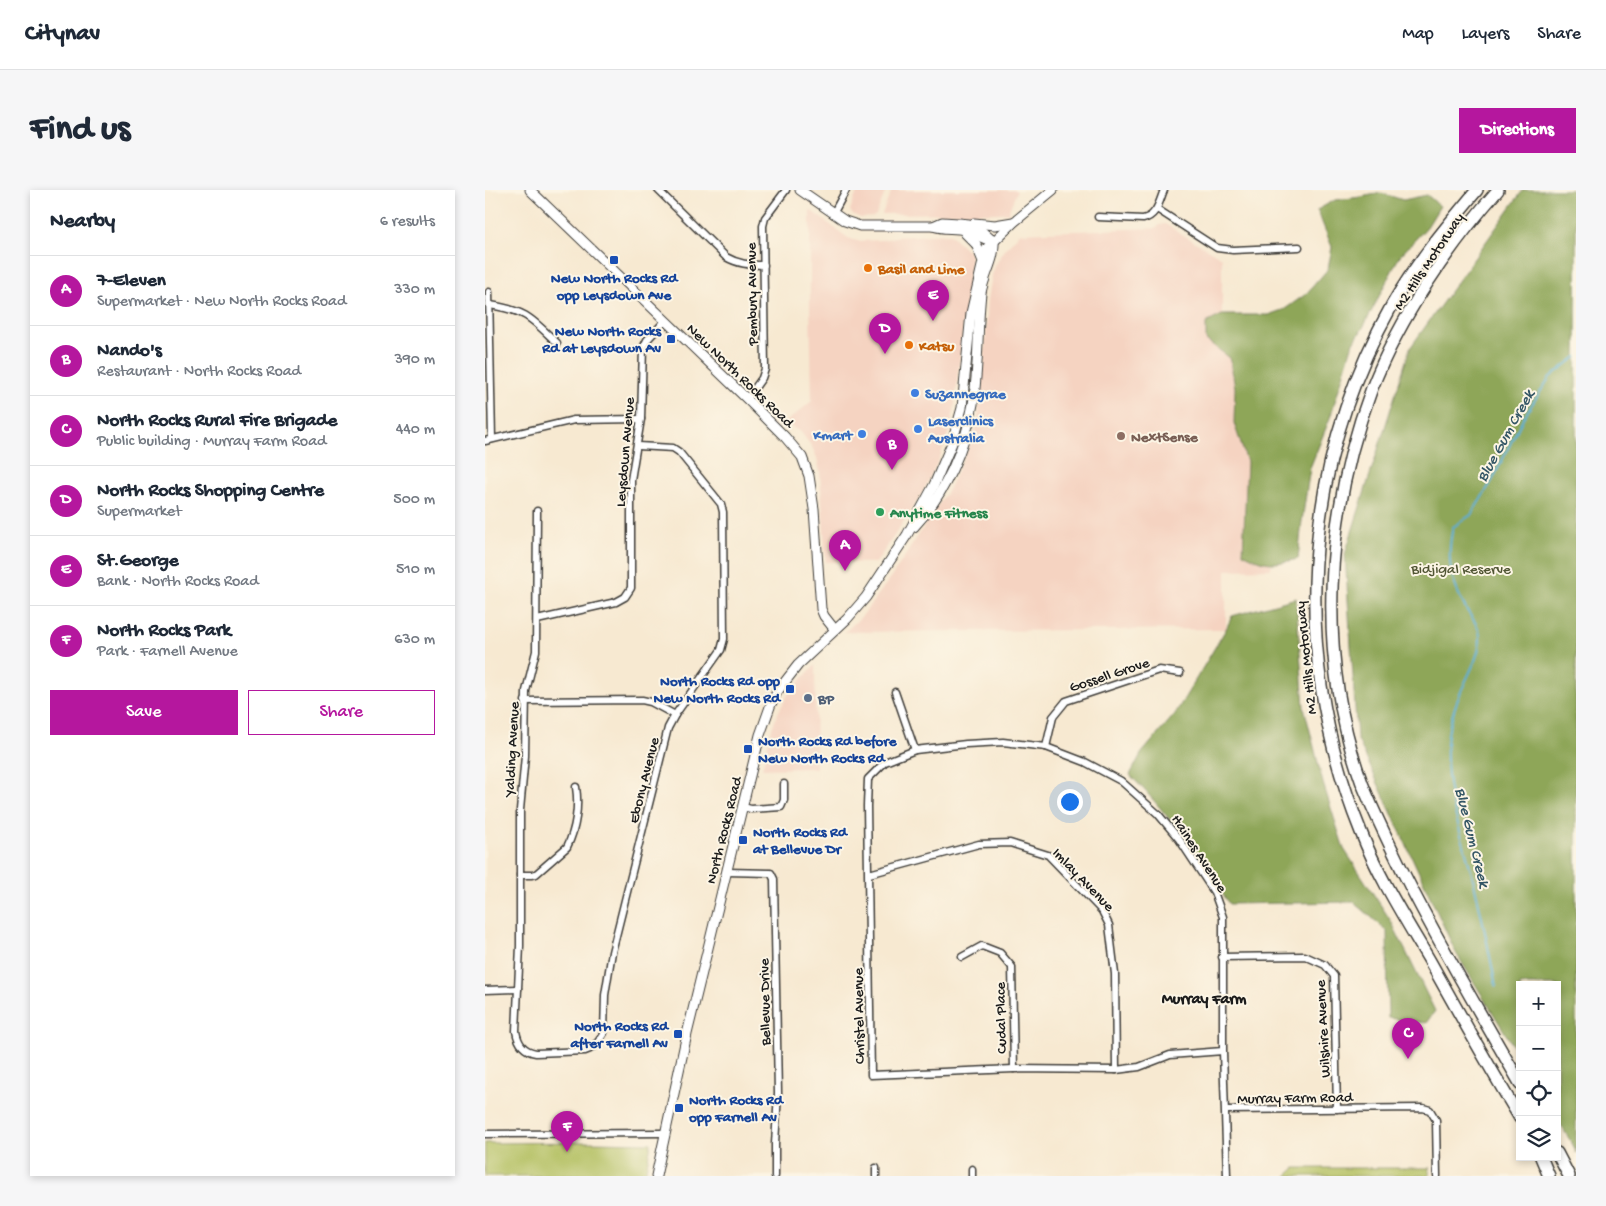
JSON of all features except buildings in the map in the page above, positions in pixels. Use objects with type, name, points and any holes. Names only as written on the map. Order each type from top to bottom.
[{"type":"highway","name":"M2 Hills Motorway","points":[[1477,190],[1443,230],[1393,304],[1375,338],[1346,406],[1323,495],[1315,569],[1314,625],[1319,677],[1328,726],[1339,770],[1359,826],[1375,864],[1519,1116]]},
{"type":"highway","name":"M2 Hills Motorway","points":[[1494,194],[1431,279],[1411,310],[1388,353],[1361,418],[1349,465],[1334,548],[1332,630],[1343,714],[1357,765],[1381,826],[1428,922],[1516,1076]]},
{"type":"highway","points":[[1543,1161],[1549,1176]]},
{"type":"highway","points":[[1561,1161],[1569,1176]]},
{"type":"main road","name":"New North Rocks Road","points":[[530,190],[747,399],[802,456],[814,509],[821,609],[823,616],[835,630]]},
{"type":"main road","points":[[800,190],[845,222],[860,226],[933,226],[940,229],[955,228],[995,242]]},
{"type":"main road","points":[[995,242],[1014,222],[1053,190]]},
{"type":"main road","points":[[933,226],[942,222],[995,226],[1014,222]]},
{"type":"main road","points":[[969,224],[982,230],[995,242]]},
{"type":"main road","points":[[955,228],[972,239],[979,249],[982,262]]},
{"type":"main road","name":"North Rocks Road","points":[[656,1176],[697,990],[762,728],[777,692],[798,666],[866,597],[907,535],[934,485],[956,433],[964,394],[971,313],[982,262],[987,248],[995,242]]},
{"type":"main road","name":"North Rocks Road","points":[[907,535],[922,519],[942,488],[957,459],[967,428],[974,391],[981,294],[985,274],[995,253],[995,242]]},
{"type":"street","points":[[658,190],[726,257],[734,262],[743,264],[764,264]]},
{"type":"street","name":"Pembury Avenue","points":[[747,399],[763,378],[765,369],[763,226],[765,218],[786,190]]},
{"type":"street","points":[[833,214],[846,190]]},
{"type":"street","points":[[1098,217],[1143,220],[1153,215],[1164,190]]},
{"type":"street","points":[[1157,208],[1217,248],[1233,250],[1299,247]]},
{"type":"street","points":[[489,292],[489,440],[574,420],[641,419]]},
{"type":"street","points":[[490,306],[511,308],[525,314],[557,343]]},
{"type":"street","name":"Leysdown Avenue","points":[[629,592],[633,584],[631,480],[641,419],[643,348],[647,340],[665,321]]},
{"type":"street","name":"Ebony Avenue","points":[[518,989],[516,1031],[519,1042],[526,1050],[536,1053],[581,1052],[590,1049],[604,1033],[605,995],[612,952],[668,728],[723,645],[723,512],[721,504],[679,452],[673,448],[638,446]]},
{"type":"street","name":"Yalding Avenue","points":[[518,989],[520,810],[525,756],[526,690],[536,658],[537,511]]},
{"type":"street","points":[[537,620],[616,602],[629,592],[636,597]]},
{"type":"street","name":"Gossell Grove","points":[[1046,747],[1053,717],[1066,700],[1159,670],[1180,673]]},
{"type":"street","points":[[895,692],[915,750]]},
{"type":"street","points":[[525,701],[642,700],[651,702],[675,715]]},
{"type":"street","name":"Haines Avenue","points":[[915,750],[1003,742],[1046,747],[1085,762],[1121,781],[1158,814],[1179,839],[1214,892],[1223,917],[1223,1052],[1226,1110]]},
{"type":"street","name":"Christel Avenue","points":[[915,750],[885,762],[868,779],[871,1075],[1014,1070],[1116,1070],[1139,1066],[1170,1055],[1223,1052]]},
{"type":"street","points":[[743,807],[751,809],[781,807],[784,800],[785,784]]},
{"type":"street","points":[[520,875],[531,876],[536,874],[567,847],[570,842],[578,805],[575,787]]},
{"type":"street","name":"Imlay Avenue","points":[[869,874],[979,844],[1010,843],[1048,855],[1102,911],[1109,925],[1115,974],[1116,1070]]},
{"type":"street","name":"Bellevue Drive","points":[[727,872],[771,873],[774,879],[778,1093],[775,1176]]},
{"type":"street","name":"Cudal Place","points":[[962,957],[982,946],[1000,953],[1012,967],[1014,1070]]},
{"type":"street","name":"Wilshire Avenue","points":[[1222,957],[1305,956],[1325,965],[1334,976],[1337,1109]]},
{"type":"street","points":[[485,990],[518,989]]},
{"type":"street","name":"Murray Farm Road","points":[[1227,1176],[1226,1110],[1423,1108],[1430,1110],[1436,1120],[1437,1176]]},
{"type":"street","points":[[485,1134],[664,1133]]},
{"type":"street","points":[[876,1168],[877,1176]]},
{"type":"shaded area","points":[[858,190],[886,190],[876,215],[861,218],[852,214],[850,210]]},
{"type":"shaded area","points":[[892,190],[1017,190],[1008,213],[882,214]]},
{"type":"shaded area","points":[[810,210],[848,238],[857,241],[950,234],[971,254],[954,411],[949,430],[940,457],[923,492],[876,563],[826,562],[820,472],[817,458],[812,447],[801,432],[785,423],[812,401]]},
{"type":"shaded area","name":"NextSense","points":[[1165,224],[1222,258],[1222,314],[1268,315],[1271,569],[1226,570],[1226,629],[845,632],[863,615],[892,576],[948,490],[968,448],[977,424],[992,275],[996,264],[1006,248],[1020,233],[1157,228],[1159,225]]},
{"type":"shaded area","points":[[815,665],[816,768],[762,769],[772,728],[779,711],[789,693]]},
{"type":"green space","name":"Bidjigal Reserve","points":[[1523,190],[1576,190],[1576,1153],[1561,1126],[1561,981],[1516,981],[1516,1050],[1456,953],[1357,738],[1345,554],[1410,348]]},
{"type":"green space","points":[[1381,193],[1403,200],[1427,195],[1440,206],[1427,227],[1399,257],[1352,346],[1330,418],[1310,468],[1298,559],[1275,563],[1264,562],[1243,553],[1247,462],[1234,423],[1235,388],[1230,358],[1206,340],[1206,323],[1222,315],[1268,315],[1285,309],[1306,294],[1328,269],[1332,247],[1317,210],[1335,200]]},
{"type":"green space","points":[[1296,598],[1304,707],[1323,783],[1344,849],[1391,921],[1435,1011],[1426,1023],[1388,1018],[1387,931],[1354,902],[1229,904],[1183,837],[1158,805],[1130,775],[1141,754],[1175,714],[1232,616]]},
{"type":"green space","points":[[485,1143],[651,1143],[645,1176],[485,1176]]},
{"type":"green space","points":[[1295,1168],[1430,1168],[1429,1176],[1286,1176]]},
{"type":"waterway","name":"Blue Gum Creek","points":[[1496,986],[1478,900],[1454,810],[1448,779],[1447,745],[1450,723],[1480,644],[1480,633],[1465,607],[1453,578],[1450,559],[1451,538],[1453,527],[1471,515],[1492,481],[1523,418],[1550,377],[1576,357]]},
{"type":"place","name":"New North Rocks Rd opp Leysdown Ave","points":[[614,260]]},
{"type":"place","name":"Basil and Lime","points":[[868,268]]},
{"type":"place","name":"St.George","points":[[933,321]]},
{"type":"place","name":"New North Rocks Rd at Leysdown Av","points":[[671,339]]},
{"type":"place","name":"Katsu","points":[[909,345]]},
{"type":"place","name":"North Rocks Shopping Centre","points":[[885,354]]},
{"type":"place","name":"Suzannegrae","points":[[915,393]]},
{"type":"place","name":"Laserclinics Australia","points":[[918,429]]},
{"type":"place","name":"Kmart","points":[[862,434]]},
{"type":"place","name":"NextSense","points":[[1121,436]]},
{"type":"place","name":"Nando's","points":[[892,470]]},
{"type":"place","name":"Anytime Fitness","points":[[880,512]]},
{"type":"place","name":"7-Eleven","points":[[845,571]]},
{"type":"place","name":"North Rocks Rd opp New North Rocks Rd","points":[[790,689]]},
{"type":"place","name":"BP","points":[[808,698]]},
{"type":"place","name":"North Rocks Rd before New North Rocks Rd","points":[[748,749]]},
{"type":"place","name":"North Rocks Rd at Bellevue Dr","points":[[743,840]]},
{"type":"place","name":"North Rocks Rd after Farnell Av","points":[[678,1034]]},
{"type":"place","name":"North Rocks Rural Fire Brigade","points":[[1408,1059]]},
{"type":"place","name":"North Rocks Rd opp Farnell Av","points":[[679,1108]]},
{"type":"place","name":"North Rocks Park","points":[[567,1152]]},
{"type":"district","name":"Murray Farm","points":[[1204,997]]}]
